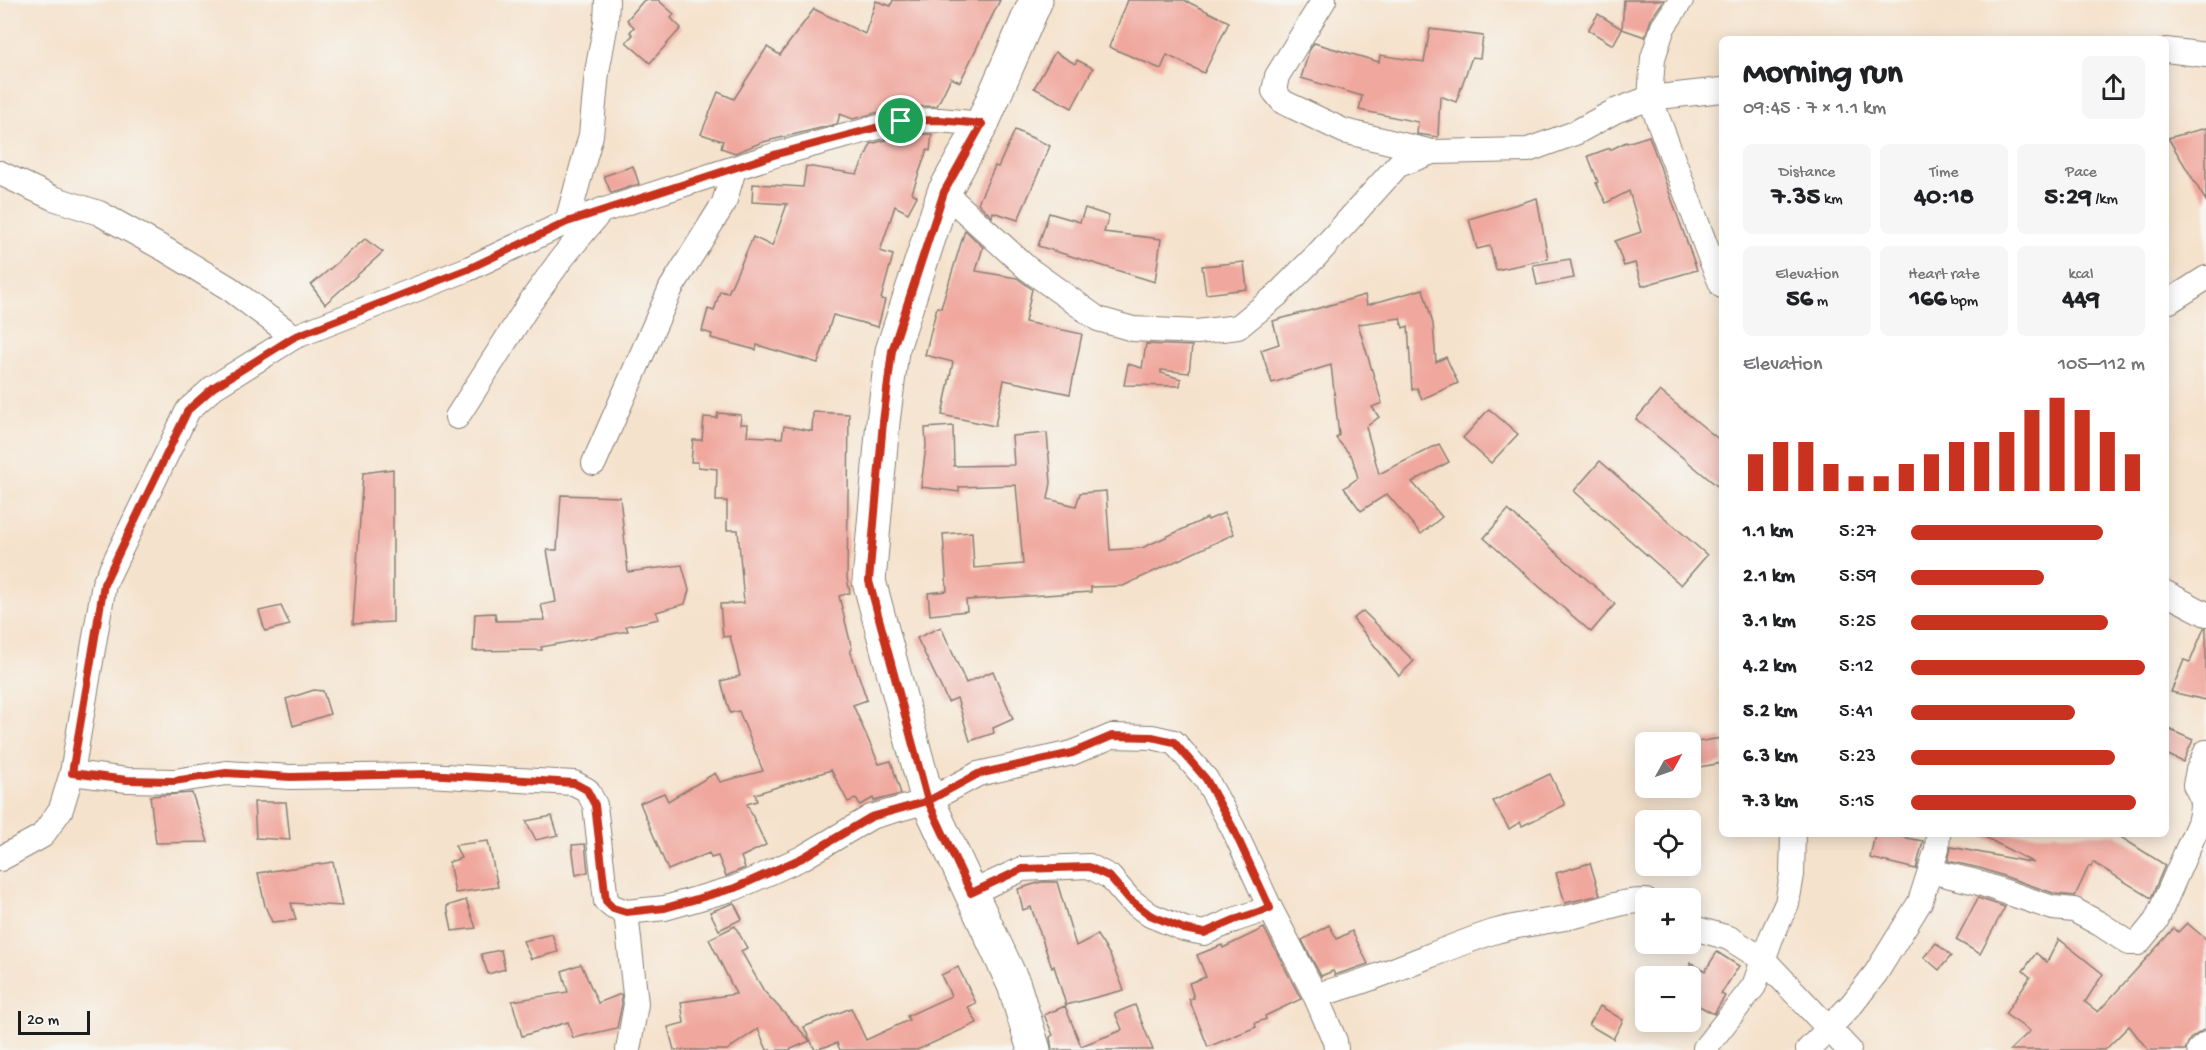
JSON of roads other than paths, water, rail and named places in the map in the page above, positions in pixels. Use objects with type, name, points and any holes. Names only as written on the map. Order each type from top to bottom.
[{"type":"main road","points":[[1034,1050],[1014,985],[928,801],[869,581],[883,422],[892,351],[944,192],[982,124],[1036,0]]},
{"type":"street","points":[[567,222],[591,135],[607,0]]},
{"type":"street","points":[[1324,0],[1277,76],[1274,91],[1283,102],[1344,131],[1432,152],[1528,150],[1575,133],[1615,111],[1650,98],[1719,90]]},
{"type":"street","points":[[1681,0],[1664,27],[1653,58],[1650,98],[1719,280]]},
{"type":"street","points":[[2169,50],[2206,55]]},
{"type":"street","points":[[0,859],[42,836],[62,809],[72,773],[104,584],[188,410],[214,387],[294,337],[468,269],[567,222],[602,210],[836,137],[901,121],[940,120],[982,124]]},
{"type":"street","points":[[944,192],[1027,268],[1098,319],[1133,329],[1197,332],[1238,327],[1277,295],[1317,255],[1398,165],[1432,152]]},
{"type":"street","points":[[594,463],[671,288],[724,203],[734,169]]},
{"type":"street","points":[[0,173],[52,198],[99,213],[166,250],[229,288],[294,337]]},
{"type":"street","points":[[457,417],[529,304],[562,258],[602,210]]},
{"type":"street","points":[[2170,301],[2206,278]]},
{"type":"street","points":[[2169,595],[2206,614]]},
{"type":"street","points":[[72,773],[127,780],[174,781],[226,773],[290,777],[427,774],[574,783],[587,790],[595,805],[606,901],[613,908],[626,912],[665,908],[735,888],[802,858],[871,817],[928,801],[978,774],[1072,753],[1112,736],[1152,737],[1174,742],[1206,779],[1243,848],[1270,908],[1315,994],[1335,1041],[1336,1050]]},
{"type":"street","points":[[1930,871],[1976,882],[2053,908],[2074,910],[2129,943],[2138,943],[2156,921],[2199,823],[2204,806],[2202,795],[2195,785],[2198,770],[2206,752]]},
{"type":"street","points":[[1705,1048],[1754,986],[1770,938],[1787,903],[1792,875],[1793,837]]},
{"type":"street","points":[[1808,1050],[1852,1004],[1876,973],[1920,902],[1937,849],[1938,837]]},
{"type":"street","points":[[971,893],[1022,869],[1089,867],[1110,877],[1129,899],[1150,915],[1184,929],[1204,933],[1270,908]]},
{"type":"street","points":[[1315,994],[1342,988],[1494,932],[1635,902]]},
{"type":"street","points":[[626,912],[636,1004],[628,1050]]},
{"type":"street","points":[[1701,930],[1729,938],[1764,960],[1849,1050]]},
{"type":"street","points":[[2199,1050],[2206,1044]]}]
